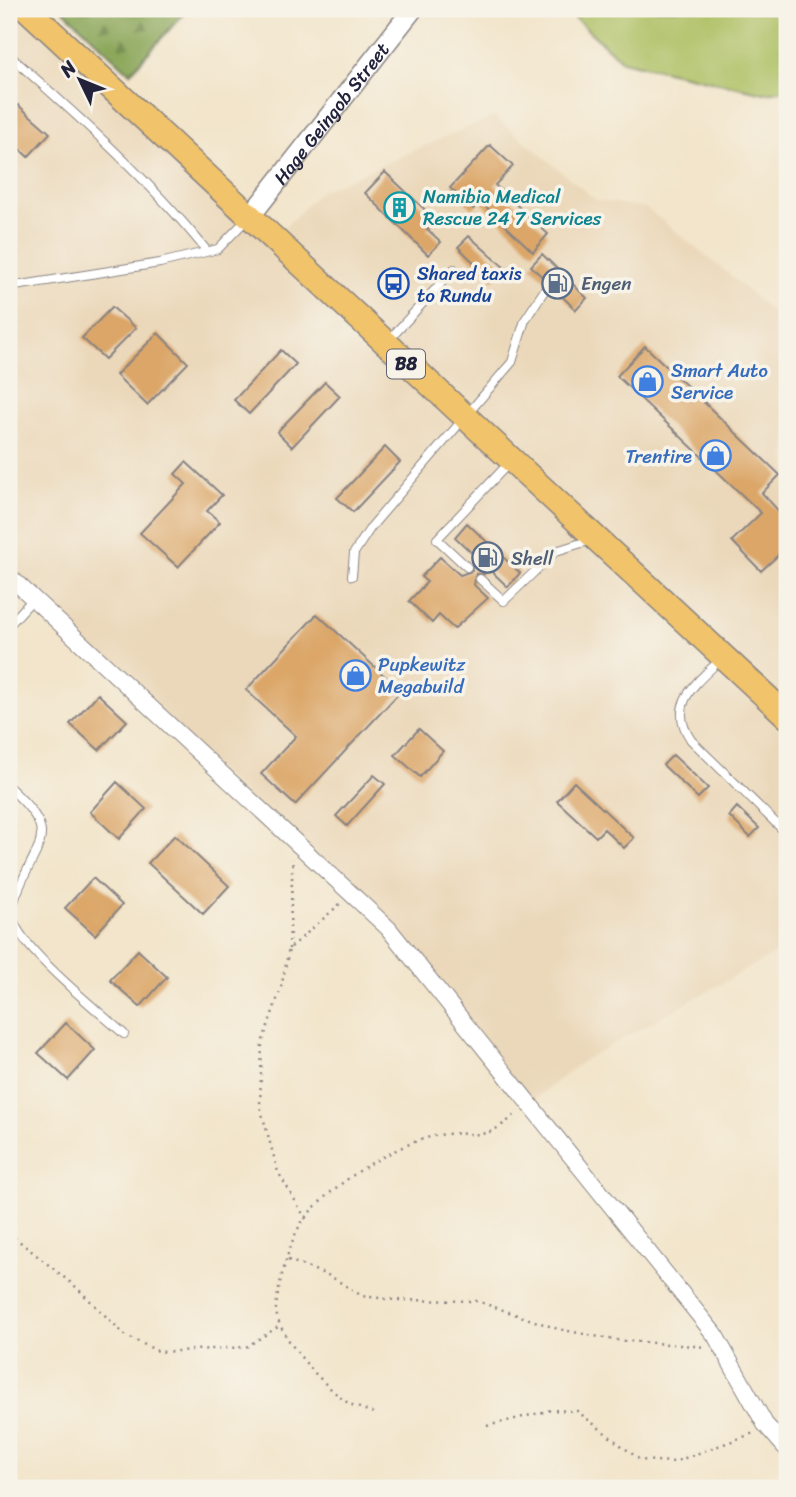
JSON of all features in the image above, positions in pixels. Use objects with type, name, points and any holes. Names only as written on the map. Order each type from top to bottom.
[{"type":"highway","name":"B8","points":[[27,9],[248,218],[787,716]]},
{"type":"street","name":"Hage Geingob Street","points":[[248,218],[412,9]]},
{"type":"street","points":[[9,576],[388,928],[715,1335],[768,1427],[786,1447]]},
{"type":"lane","points":[[9,55],[118,153],[176,213],[207,251]]},
{"type":"lane","points":[[9,287],[160,263],[218,249],[248,218]]},
{"type":"lane","points":[[385,344],[454,269]]},
{"type":"lane","points":[[352,576],[354,553],[371,527],[512,362],[526,320],[544,291]]},
{"type":"lane","points":[[467,567],[437,539],[511,461]]},
{"type":"lane","points":[[480,579],[504,601],[556,551],[571,544],[597,538]]},
{"type":"lane","points":[[9,625],[33,598]]},
{"type":"lane","points":[[724,656],[685,698],[680,711],[681,724],[691,740],[787,834]]},
{"type":"lane","points":[[9,787],[26,803],[42,829],[41,846],[19,889],[12,910],[19,934],[124,1034]]},
{"type":"path","points":[[294,840],[289,950],[281,988],[262,1042],[260,1106],[278,1172],[306,1219]]},
{"type":"path","points":[[289,950],[351,893]]},
{"type":"path","points":[[373,1413],[349,1403],[324,1381],[294,1348],[275,1320],[278,1290],[306,1219],[356,1175],[403,1147],[436,1136],[489,1135],[529,1103]]},
{"type":"path","points":[[9,1233],[76,1287],[126,1336],[160,1352],[246,1347],[279,1326]]},
{"type":"path","points":[[288,1260],[330,1276],[362,1296],[396,1300],[477,1301],[558,1329],[615,1340],[723,1349]]},
{"type":"path","points":[[487,1426],[551,1410],[577,1411],[640,1460],[674,1462],[768,1427]]},
{"type":"shaded area","points":[[9,9],[27,9],[273,240],[319,192],[494,116],[596,200],[646,208],[730,275],[787,326],[787,947],[586,1059],[529,1103],[388,928],[9,576]]},
{"type":"green space","points":[[62,9],[184,9],[186,11],[130,73]]},
{"type":"green space","points":[[565,9],[787,9],[787,90],[764,93],[622,61]]},
{"type":"building","points":[[18,105],[50,133],[28,157],[9,139],[9,115]]},
{"type":"building","points":[[490,145],[513,166],[495,185],[548,234],[533,252],[480,201],[473,209],[450,188]]},
{"type":"building","name":"Namibia Medical Rescue 24 7 Services","points":[[385,172],[436,220],[427,229],[441,242],[428,255],[365,193]]},
{"type":"building","points":[[469,236],[505,268],[493,281],[458,247]]},
{"type":"building","points":[[542,254],[587,298],[576,310],[531,266]]},
{"type":"building","points":[[112,307],[136,328],[105,359],[82,338]]},
{"type":"building","points":[[158,333],[188,363],[147,405],[116,375]]},
{"type":"building","points":[[645,346],[780,475],[762,493],[787,520],[787,547],[761,571],[732,541],[761,513],[617,376]]},
{"type":"building","points":[[281,350],[296,364],[249,414],[234,400]]},
{"type":"building","points":[[325,382],[340,396],[292,447],[277,432]]},
{"type":"building","points":[[385,447],[400,462],[353,512],[337,498]]},
{"type":"building","points":[[186,462],[222,495],[207,511],[220,522],[178,567],[140,533],[186,484],[175,474]]},
{"type":"building","points":[[467,523],[520,573],[508,587],[489,569],[484,574],[476,574],[474,585],[488,598],[454,629],[439,615],[432,623],[409,601],[427,582],[421,577],[440,557],[460,575],[472,571],[472,562],[476,557],[455,537]]},
{"type":"building","points":[[317,614],[401,691],[295,805],[261,774],[296,736],[246,690]]},
{"type":"building","points":[[98,694],[127,721],[99,750],[70,724]]},
{"type":"building","points":[[419,729],[443,751],[420,777],[395,755]]},
{"type":"building","points":[[673,755],[708,788],[698,798],[663,765]]},
{"type":"building","points":[[374,775],[385,784],[347,826],[336,816]]},
{"type":"building","points":[[117,782],[146,809],[119,839],[90,812]]},
{"type":"building","points":[[574,782],[634,838],[624,848],[604,829],[596,837],[557,801]]},
{"type":"building","points":[[737,807],[759,828],[750,837],[729,816]]},
{"type":"building","points":[[175,835],[229,886],[203,914],[148,863]]},
{"type":"building","points":[[93,878],[122,905],[95,935],[65,908]]},
{"type":"building","points":[[138,950],[167,977],[140,1007],[110,980]]},
{"type":"building","points":[[66,1023],[95,1050],[68,1080],[38,1053]]},
{"type":"place","name":"Namibia Medical Rescue 24 7 Services","points":[[400,207]]},
{"type":"place","name":"Engen","points":[[558,283]]},
{"type":"place","name":"Shared taxis to Rundu","points":[[394,284]]},
{"type":"place","name":"Smart Auto Service","points":[[648,381]]},
{"type":"place","name":"Trentire","points":[[715,456]]},
{"type":"place","name":"Shell","points":[[488,558]]},
{"type":"place","name":"Pupkewitz Megabuild","points":[[355,675]]}]
